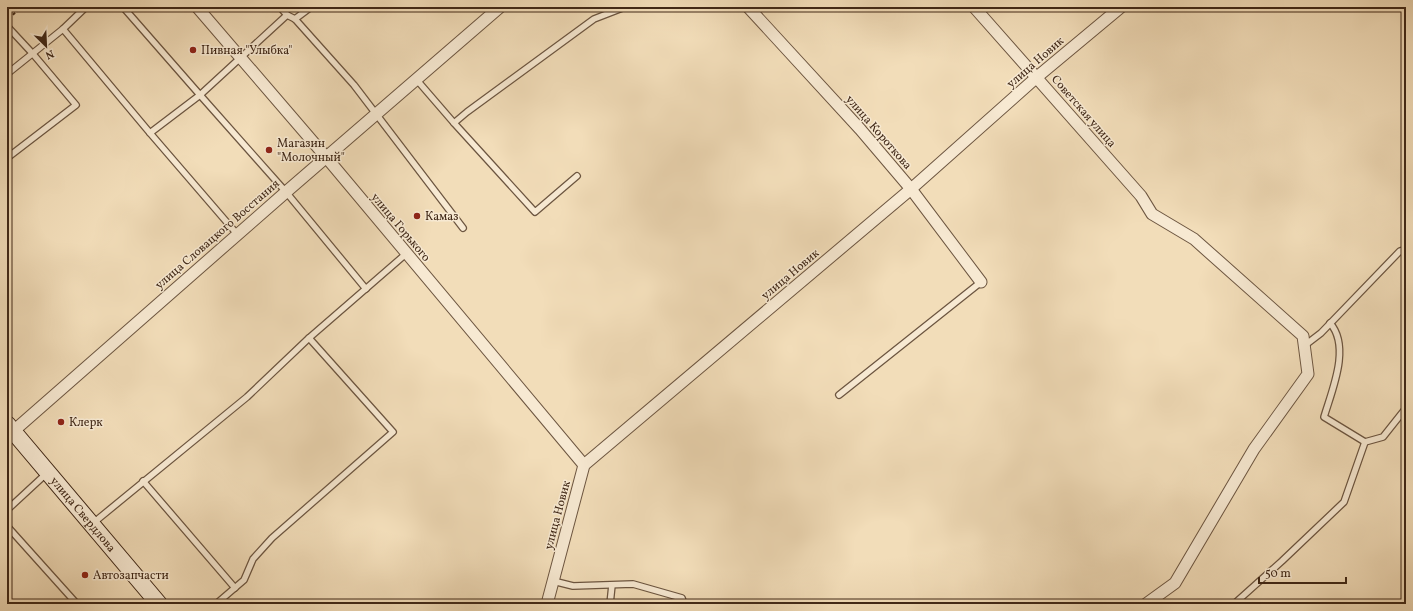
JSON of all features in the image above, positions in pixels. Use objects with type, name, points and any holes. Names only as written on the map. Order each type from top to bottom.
[{"type":"main road","name":"улица Свердлова","points":[[9,431],[48,472],[159,604]]},
{"type":"street","name":"улица Горького","points":[[197,7],[326,157],[584,465]]},
{"type":"street","name":"улица Словацкого Восстания","points":[[9,431],[500,7]]},
{"type":"street","name":"улица Короткова","points":[[748,7],[860,129],[911,189],[981,282]]},
{"type":"street","name":"Советская улица","points":[[974,7],[1141,196],[1152,214],[1194,239],[1303,336],[1308,374],[1254,449],[1175,583],[1146,604]]},
{"type":"street","name":"улица Новик","points":[[547,604],[584,465],[911,189],[1037,77],[1121,7]]},
{"type":"lane","points":[[7,74],[63,29],[86,7]]},
{"type":"lane","points":[[123,7],[286,192],[366,289]]},
{"type":"lane","points":[[280,7],[287,15],[295,19],[354,85],[463,228]]},
{"type":"lane","points":[[295,19],[311,7]]},
{"type":"lane","points":[[454,123],[594,18],[625,7]]},
{"type":"lane","points":[[150,133],[200,95],[287,15]]},
{"type":"lane","points":[[7,26],[76,105],[7,158]]},
{"type":"lane","points":[[63,29],[237,234]]},
{"type":"lane","points":[[416,79],[535,212],[577,176]]},
{"type":"lane","points":[[1304,346],[1330,323],[1400,251],[1406,249]]},
{"type":"lane","points":[[92,524],[247,397],[309,338],[407,253]]},
{"type":"lane","points":[[839,395],[981,282]]},
{"type":"lane","points":[[1330,323],[1336,331],[1340,353],[1335,380],[1324,416],[1365,442],[1383,437],[1406,408]]},
{"type":"lane","points":[[216,604],[244,580],[253,559],[272,538],[393,432],[309,338]]},
{"type":"lane","points":[[1234,604],[1344,502],[1365,442]]},
{"type":"lane","points":[[7,510],[48,472]]},
{"type":"lane","points":[[143,482],[235,588]]},
{"type":"lane","points":[[7,526],[77,604]]},
{"type":"lane","points":[[553,581],[573,586],[633,584],[682,598],[684,604]]},
{"type":"lane","points":[[610,604],[612,585]]},
{"type":"path","points":[[7,19],[22,7]]},
{"type":"place","name":"Пивная \"Улыбка\"","points":[[193,50]]},
{"type":"place","name":"Магазин \"Молочный\"","points":[[269,150]]},
{"type":"place","name":"Камаз","points":[[417,216]]},
{"type":"place","name":"Клерк","points":[[61,422]]},
{"type":"place","name":"Автозапчасти","points":[[85,575]]}]
